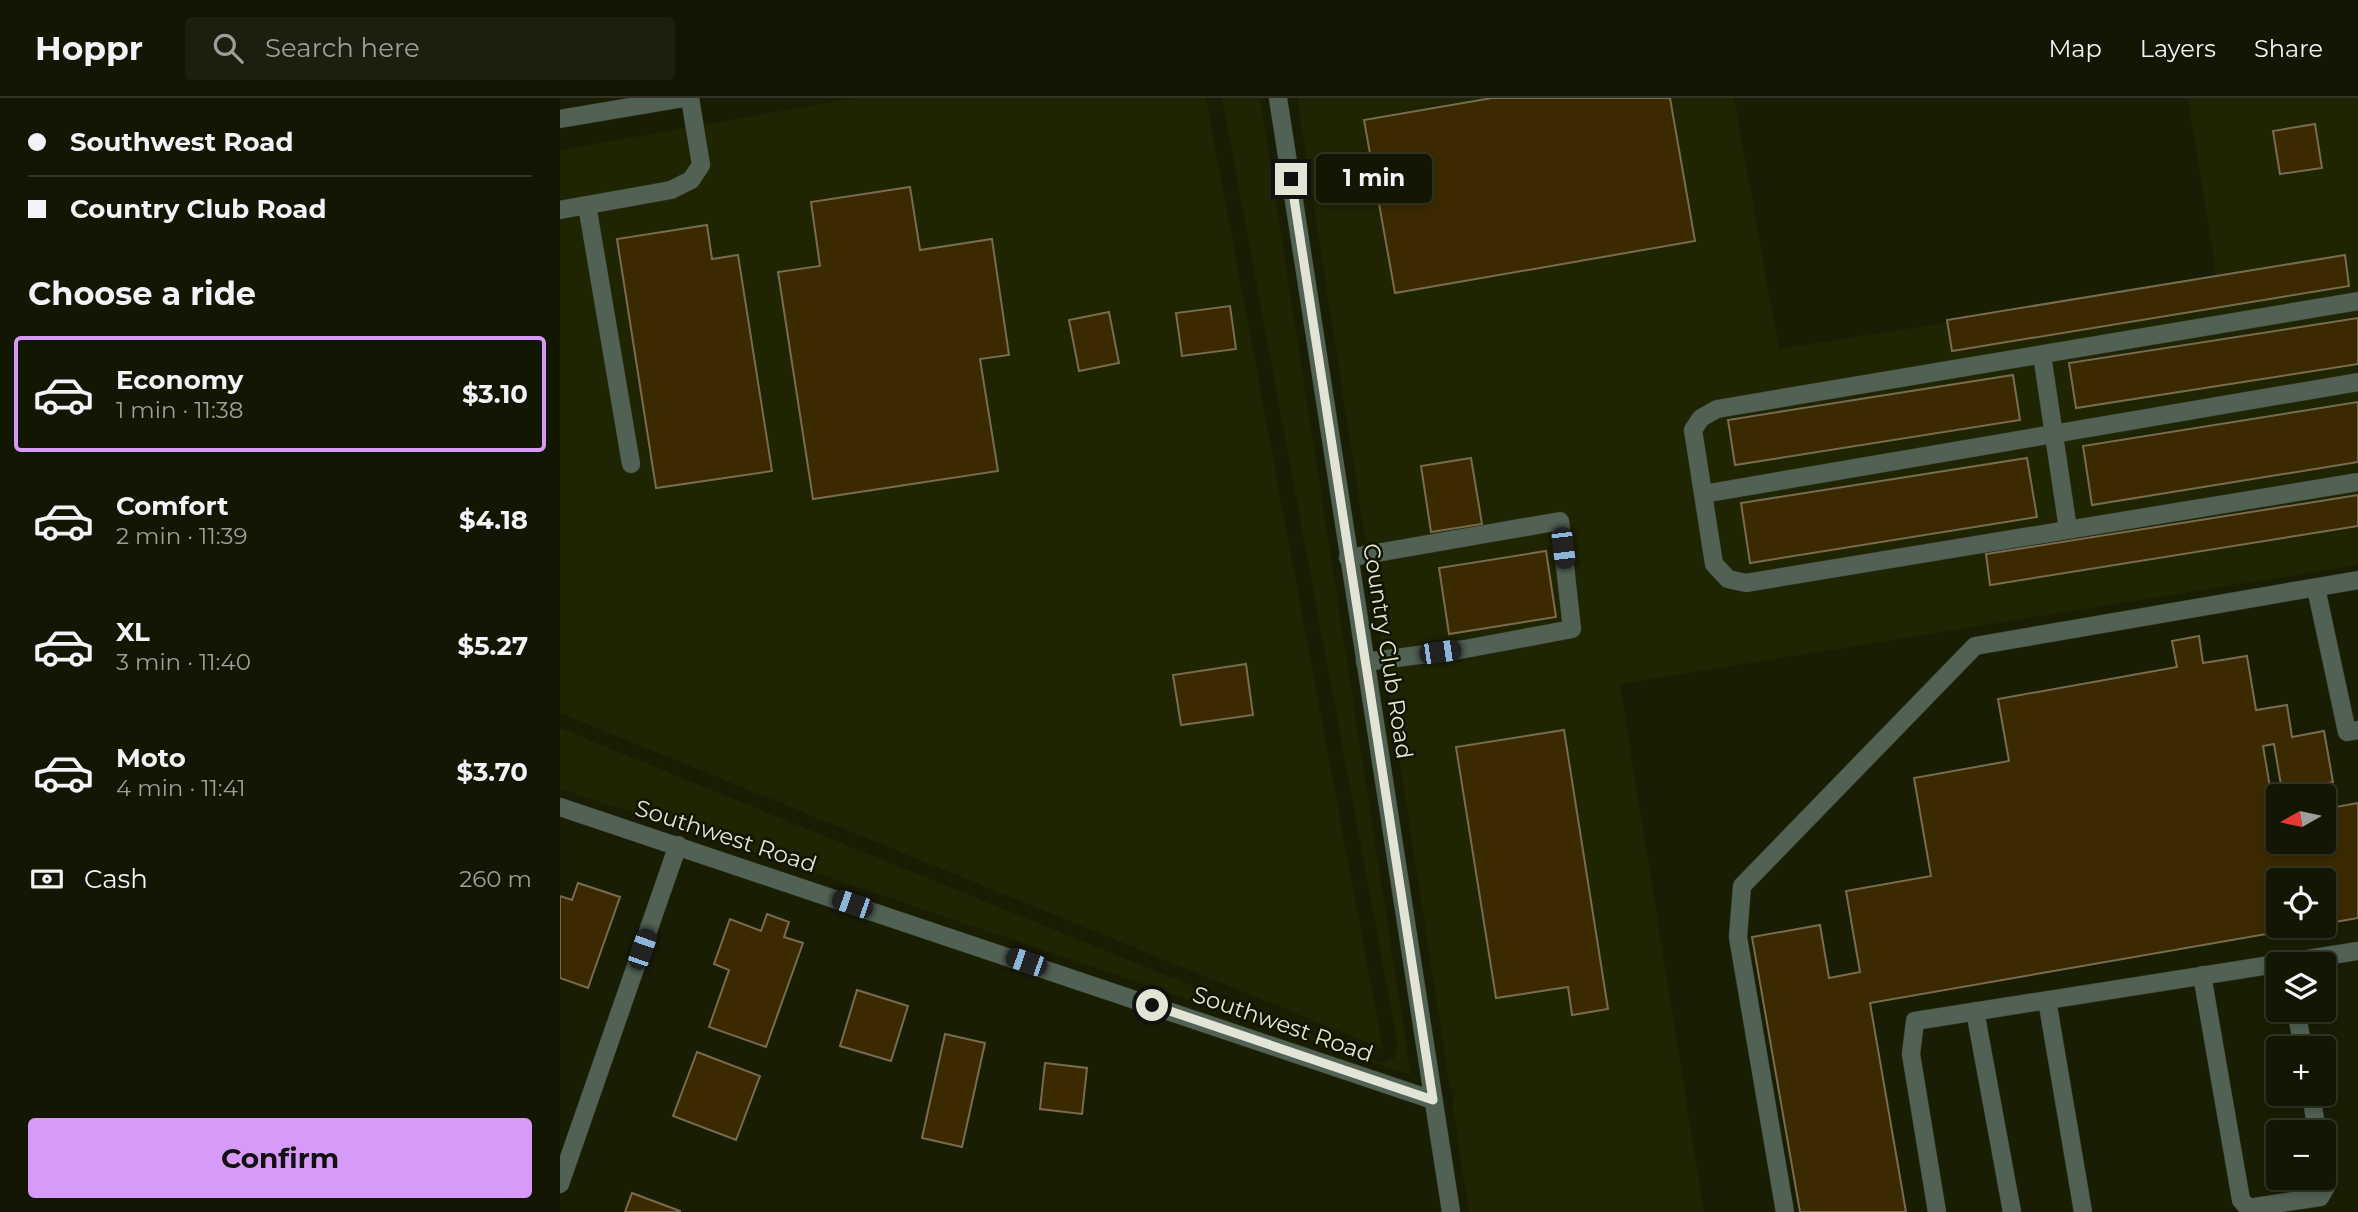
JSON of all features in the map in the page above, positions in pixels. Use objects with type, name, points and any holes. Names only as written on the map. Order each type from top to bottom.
[{"type":"street","points":[[560,210],[671,190],[691,180],[701,165],[690,98]]},
{"type":"street","name":"Country Club Road","points":[[1278,98],[1451,1212]]},
{"type":"street","points":[[560,119],[674,99]]},
{"type":"street","points":[[587,205],[631,464]]},
{"type":"street","points":[[2358,302],[1717,409],[1702,418],[1693,430],[1714,564],[1728,579],[1746,583],[2358,482]]},
{"type":"street","points":[[2042,355],[2068,529]]},
{"type":"street","points":[[1703,494],[2358,382]]},
{"type":"street","points":[[1349,558],[1560,521],[1572,628],[1465,649],[1365,662]]},
{"type":"street","points":[[1785,1212],[1738,937],[1742,886],[1975,646],[2358,580]]},
{"type":"street","points":[[2316,588],[2347,732],[2358,730]]},
{"type":"street","name":"Southwest Road","points":[[560,807],[1433,1100]]},
{"type":"street","points":[[560,1184],[678,845]]},
{"type":"street","points":[[2336,955],[2358,951]]},
{"type":"street","points":[[1937,1212],[1911,1054],[1915,1021],[2266,966]]},
{"type":"street","points":[[2203,975],[2241,1200],[2248,1208],[2320,1197],[2324,1190]]},
{"type":"street","points":[[2047,1000],[2083,1212]]},
{"type":"street","points":[[1975,1011],[2012,1212]]},
{"type":"shaded area","points":[[854,98],[1206,98],[1383,1049],[560,713],[560,150]]},
{"type":"shaded area","points":[[1222,98],[1260,98],[1411,1075],[701,834],[560,789],[560,728],[1376,1061],[1385,1062],[1394,1058],[1398,1046]]},
{"type":"shaded area","points":[[1297,98],[1734,98],[1779,349],[2217,280],[2188,98],[2358,98],[2358,565],[1620,684],[1704,1212],[1469,1212],[1452,1102],[1457,1091],[1450,1088]]},
{"type":"building","points":[[1492,98],[1670,98],[1695,241],[1395,293],[1364,120]]},
{"type":"building","points":[[2315,124],[2322,168],[2280,174],[2273,131]]},
{"type":"building","points":[[910,187],[920,250],[992,239],[1009,355],[980,359],[998,471],[813,499],[778,272],[820,266],[811,202]]},
{"type":"building","points":[[707,225],[712,259],[738,255],[772,471],[656,488],[617,239]]},
{"type":"building","points":[[2345,255],[2349,286],[1952,351],[1947,320]]},
{"type":"building","points":[[1230,306],[1236,349],[1182,356],[1176,313]]},
{"type":"building","points":[[1109,312],[1119,363],[1079,371],[1069,320]]},
{"type":"building","points":[[2358,318],[2358,364],[2076,408],[2069,363]]},
{"type":"building","points":[[2013,375],[2020,420],[1735,465],[1728,420]]},
{"type":"building","points":[[2358,402],[2358,462],[2092,505],[2083,446]]},
{"type":"building","points":[[1471,458],[1482,524],[1431,532],[1421,466]]},
{"type":"building","points":[[2027,458],[2037,517],[1750,563],[1741,503]]},
{"type":"building","points":[[2358,495],[2358,526],[1990,585],[1986,554]]},
{"type":"building","points":[[1546,551],[1556,617],[1449,634],[1439,568]]},
{"type":"building","points":[[2199,636],[2203,663],[2247,656],[2256,710],[2287,705],[2292,737],[2324,731],[2333,782],[2281,784],[2274,744],[2263,746],[2269,784],[2266,784],[2266,854],[2336,854],[2336,807],[2358,803],[2358,918],[2336,922],[2336,868],[2266,868],[2266,934],[1870,1003],[1906,1212],[1800,1212],[1752,937],[1820,925],[1829,978],[1860,972],[1846,891],[1931,876],[1914,778],[2009,761],[1998,699],[2177,667],[2172,641]]},
{"type":"building","points":[[1246,664],[1253,715],[1181,725],[1173,675]]},
{"type":"building","points":[[1564,730],[1608,1009],[1572,1015],[1568,987],[1496,998],[1456,747]]},
{"type":"building","points":[[578,883],[620,897],[588,988],[560,978],[560,896],[572,900]]},
{"type":"building","points":[[767,914],[789,922],[784,937],[803,943],[766,1047],[709,1027],[729,970],[714,964],[730,919],[761,931]]},
{"type":"building","points":[[857,990],[908,1006],[891,1061],[840,1046]]},
{"type":"building","points":[[945,1034],[985,1043],[962,1147],[922,1138]]},
{"type":"building","points":[[697,1052],[760,1076],[736,1140],[673,1116]]},
{"type":"building","points":[[1045,1063],[1087,1068],[1082,1114],[1040,1109]]},
{"type":"building","points":[[632,1193],[680,1211],[680,1212],[625,1212]]},
{"type":"route","points":[[1152,1005],[1433,1100],[1291,179]]}]
